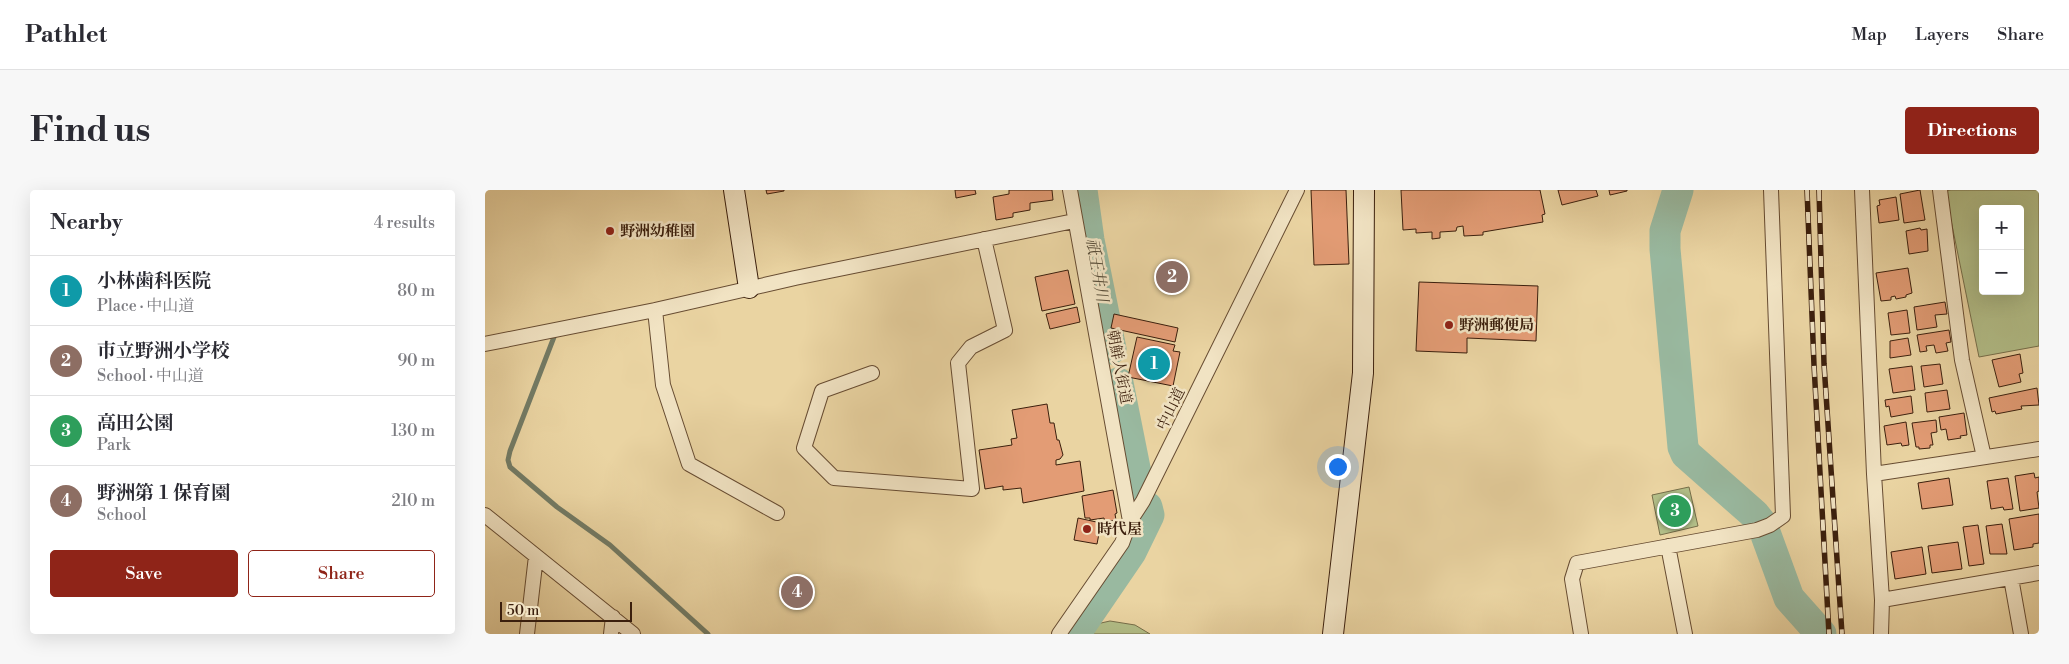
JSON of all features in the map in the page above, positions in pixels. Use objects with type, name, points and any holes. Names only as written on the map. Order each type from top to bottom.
[{"type":"street","points":[[734,190],[749,288]]},
{"type":"street","name":"朝鮮人街道","points":[[1070,190],[1074,221],[1113,420],[1130,521]]},
{"type":"street","name":"中山道","points":[[1059,634],[1122,543],[1130,521],[1146,495],[1297,190]]},
{"type":"street","points":[[1333,634],[1363,373],[1364,190]]},
{"type":"street","points":[[1581,634],[1572,579],[1577,563],[1763,528],[1783,516],[1771,190]]},
{"type":"street","points":[[1862,190],[1874,474],[1882,600],[1881,634]]},
{"type":"street","points":[[1940,190],[1962,360],[1984,457]]},
{"type":"street","points":[[485,344],[1074,221]]},
{"type":"street","points":[[872,373],[823,391],[804,448],[834,478],[972,489],[958,363],[971,347],[1005,330],[984,239]]},
{"type":"street","points":[[655,310],[663,385],[689,464],[777,513]]},
{"type":"street","points":[[1874,474],[2039,449]]},
{"type":"street","points":[[485,515],[633,634]]},
{"type":"street","points":[[1668,546],[1685,634]]},
{"type":"street","points":[[527,634],[536,556]]},
{"type":"street","points":[[1882,600],[2039,574]]},
{"type":"street","points":[[2011,578],[2021,634]]},
{"type":"street","points":[[611,634],[613,617]]},
{"type":"green space","points":[[2039,190],[2039,346],[1979,357],[1945,191]]},
{"type":"green space","points":[[1689,487],[1698,526],[1660,535],[1652,495]]},
{"type":"green space","points":[[1110,621],[1135,625],[1150,634],[1079,634],[1083,627]]},
{"type":"building","points":[[766,190],[784,190],[784,191],[767,194]]},
{"type":"building","points":[[955,190],[975,190],[976,194],[956,198]]},
{"type":"building","points":[[1009,190],[1052,190],[1053,200],[1030,203],[1030,210],[1013,213],[1013,217],[996,220],[993,197],[1009,194]]},
{"type":"building","points":[[1311,190],[1346,190],[1349,264],[1314,265]]},
{"type":"building","points":[[1401,190],[1540,190],[1545,214],[1542,215],[1543,222],[1483,232],[1483,235],[1464,236],[1463,226],[1457,227],[1456,231],[1440,232],[1440,238],[1432,239],[1432,232],[1416,233],[1416,229],[1403,230]]},
{"type":"building","points":[[1558,190],[1596,190],[1598,196],[1562,205]]},
{"type":"building","points":[[1609,190],[1627,190],[1627,191],[1610,195]]},
{"type":"building","points":[[1920,190],[1925,220],[1904,223],[1900,194]]},
{"type":"building","points":[[1896,197],[1899,220],[1879,223],[1877,206],[1880,205],[1879,200]]},
{"type":"building","points":[[1920,228],[1921,230],[1927,229],[1928,251],[1909,254],[1906,231]]},
{"type":"building","points":[[1908,268],[1912,293],[1906,295],[1906,297],[1896,299],[1895,296],[1891,297],[1891,300],[1881,301],[1876,273]]},
{"type":"building","points":[[1068,270],[1075,304],[1042,311],[1035,277]]},
{"type":"building","points":[[1419,282],[1538,286],[1536,341],[1467,338],[1467,353],[1416,351]]},
{"type":"building","points":[[1945,302],[1947,314],[1935,315],[1937,327],[1917,330],[1914,307]]},
{"type":"building","points":[[1077,307],[1080,322],[1050,329],[1046,314]]},
{"type":"building","points":[[1907,310],[1910,333],[1891,335],[1888,313]]},
{"type":"building","points":[[1114,314],[1178,328],[1175,342],[1111,328]]},
{"type":"building","points":[[1949,330],[1951,342],[1946,343],[1948,351],[1936,353],[1934,345],[1926,346],[1927,351],[1920,352],[1917,335]]},
{"type":"building","points":[[1137,337],[1175,345],[1173,351],[1180,352],[1173,386],[1128,377]]},
{"type":"building","points":[[1908,338],[1911,355],[1890,358],[1890,341]]},
{"type":"building","points":[[2020,354],[2023,373],[2019,374],[2021,382],[1999,387],[1992,360]]},
{"type":"building","points":[[1940,364],[1943,384],[1924,387],[1921,366]]},
{"type":"building","points":[[1912,366],[1915,390],[1893,393],[1889,369]]},
{"type":"building","points":[[2037,388],[2039,405],[2021,406],[2022,409],[1996,414],[1995,411],[1992,412],[1989,398]]},
{"type":"building","points":[[1947,390],[1950,409],[1927,412],[1925,393]]},
{"type":"building","points":[[1911,396],[1913,413],[1891,417],[1889,406],[1886,407],[1885,400]]},
{"type":"building","points":[[1047,404],[1050,423],[1054,423],[1057,440],[1059,440],[1063,455],[1060,459],[1056,460],[1056,465],[1080,461],[1084,491],[1023,503],[1021,488],[1003,490],[1003,486],[985,489],[979,450],[1012,445],[1011,439],[1017,438],[1012,410]]},
{"type":"building","points":[[1964,413],[1967,435],[1948,440],[1946,429],[1941,430],[1939,417]]},
{"type":"building","points":[[1936,420],[1937,432],[1931,433],[1933,445],[1930,445],[1930,448],[1919,449],[1919,447],[1916,447],[1912,423]]},
{"type":"building","points":[[1906,422],[1909,445],[1902,446],[1901,443],[1887,445],[1884,426]]},
{"type":"building","points":[[2034,473],[2035,478],[2039,477],[2039,491],[2037,492],[2039,508],[2020,511],[2015,476]]},
{"type":"building","points":[[1949,478],[1953,505],[1922,509],[1918,483]]},
{"type":"building","points":[[2008,478],[2013,509],[2004,510],[2003,507],[1991,509],[1987,481]]},
{"type":"building","points":[[1113,490],[1117,513],[1115,514],[1116,520],[1105,522],[1104,518],[1090,520],[1090,518],[1085,518],[1082,496]]},
{"type":"building","points":[[2039,514],[2039,543],[2033,544],[2033,547],[2014,550],[2009,519]]},
{"type":"building","name":"時代屋","points":[[1078,518],[1101,523],[1097,544],[1074,540]]},
{"type":"building","points":[[2002,524],[2007,554],[1990,554],[1986,526]]},
{"type":"building","points":[[1978,525],[1984,564],[1969,566],[1963,527]]},
{"type":"building","points":[[1958,542],[1962,569],[1932,573],[1928,546]]},
{"type":"building","points":[[1922,547],[1926,574],[1895,579],[1891,552]]},
{"type":"waterway","name":"祇王井川","points":[[1082,190],[1089,240],[1111,349]]},
{"type":"waterway","points":[[1678,190],[1665,231],[1665,249],[1683,447],[1686,454],[1754,514],[1762,524],[1789,598],[1821,634]]},
{"type":"waterway","points":[[554,337],[510,451],[508,460],[510,467],[557,507],[610,545],[708,634]]},
{"type":"waterway","name":"祇王井川","points":[[1118,383],[1139,488]]},
{"type":"waterway","name":"祇王井川","points":[[1075,634],[1131,552],[1149,515],[1147,507]]},
{"type":"railway","points":[[1807,190],[1814,365],[1829,634]]},
{"type":"railway","points":[[1819,190],[1824,364],[1842,634]]},
{"type":"place","name":"野洲幼稚園","points":[[610,231]]},
{"type":"place","name":"市立野洲小学校","points":[[1172,277]]},
{"type":"place","name":"野洲郵便局","points":[[1449,325]]},
{"type":"place","name":"小林歯科医院","points":[[1154,364]]},
{"type":"place","name":"高田公園","points":[[1675,511]]},
{"type":"place","name":"時代屋","points":[[1087,529]]},
{"type":"place","name":"野洲第１保育園","points":[[797,592]]}]
